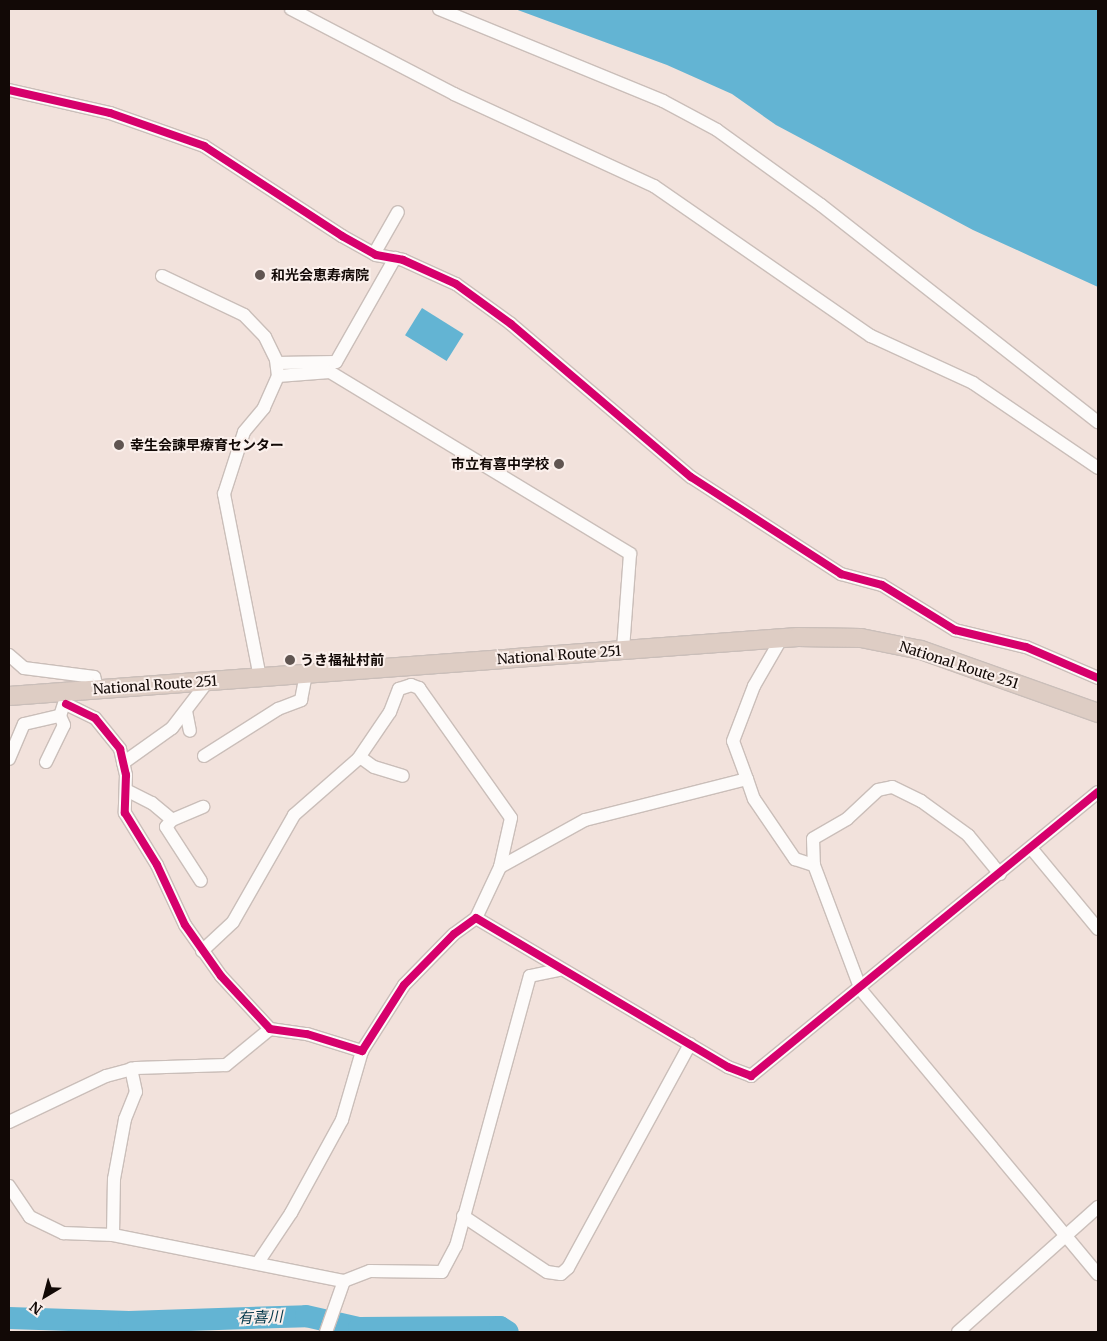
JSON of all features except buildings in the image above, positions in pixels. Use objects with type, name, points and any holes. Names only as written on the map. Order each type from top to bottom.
[{"type":"highway","name":"National Route 251","points":[[9,696],[66,698],[98,689],[781,639],[862,638],[921,650],[1098,714]]},
{"type":"street","points":[[291,9],[454,94],[654,186],[872,336],[973,383],[1098,468]]},
{"type":"street","points":[[439,9],[663,100],[717,130],[814,199],[1098,422]]},
{"type":"street","points":[[9,90],[110,113],[204,146],[374,254],[395,258],[456,284],[511,324],[691,477],[841,574],[882,585],[955,630],[1026,647],[1098,678]]},
{"type":"street","points":[[374,254],[398,212]]},
{"type":"street","points":[[277,363],[336,362],[395,258]]},
{"type":"street","points":[[162,276],[244,315],[265,337],[277,363],[278,376],[264,408],[244,432],[224,494],[260,677]]},
{"type":"street","points":[[278,376],[330,372],[630,554],[623,650]]},
{"type":"street","points":[[781,639],[754,686],[733,741],[754,799],[795,859],[814,865]]},
{"type":"street","points":[[9,655],[24,668],[94,677],[98,689]]},
{"type":"street","points":[[204,756],[278,709],[301,700],[306,674]]},
{"type":"street","points":[[123,762],[172,728],[208,681]]},
{"type":"street","points":[[202,951],[233,922],[294,815],[360,757],[390,712],[399,688],[412,685],[419,688],[511,818],[500,867],[476,918],[404,985],[362,1051],[342,1120],[291,1213],[259,1261]]},
{"type":"street","points":[[46,762],[64,725],[60,716],[66,698],[95,718],[120,749],[126,790],[125,813],[202,951],[270,1030],[308,1034],[362,1051]]},
{"type":"street","points":[[186,711],[190,731]]},
{"type":"street","points":[[9,757],[24,724],[60,716]]},
{"type":"street","points":[[360,757],[374,767],[403,776]]},
{"type":"street","points":[[500,867],[585,820],[747,779]]},
{"type":"street","points":[[1000,874],[968,835],[921,801],[892,788],[878,790],[847,819],[813,839],[814,865],[861,990],[1098,1274]]},
{"type":"street","points":[[126,790],[172,820]]},
{"type":"street","points":[[476,918],[559,970],[751,1076],[861,990],[1098,792]]},
{"type":"street","points":[[202,881],[166,828],[172,820],[203,807]]},
{"type":"street","points":[[1031,848],[1098,929]]},
{"type":"street","points":[[9,1186],[30,1217],[46,1227],[63,1233],[113,1235],[259,1261],[344,1281],[370,1271],[442,1272],[456,1246],[530,976],[559,970]]},
{"type":"street","points":[[9,1122],[106,1076],[131,1069],[226,1065],[270,1030]]},
{"type":"street","points":[[463,1216],[547,1272],[561,1274],[568,1268],[690,1044]]},
{"type":"street","points":[[113,1235],[114,1179],[125,1119],[136,1092],[131,1069]]},
{"type":"street","points":[[958,1332],[1064,1235],[1098,1207]]},
{"type":"street","points":[[326,1332],[337,1308],[344,1281]]},
{"type":"water","points":[[515,9],[1098,9],[1098,287],[973,230],[776,125],[732,94],[667,65]]},
{"type":"water","points":[[422,308],[464,334],[447,361],[405,335]]},
{"type":"waterway","name":"有喜川","points":[[9,1318],[129,1322],[306,1316],[359,1328],[500,1327],[508,1332]]},
{"type":"cycle path","points":[[9,90],[110,113],[204,146],[342,236],[376,255],[403,260],[456,284],[511,324],[691,477],[841,574],[882,585],[955,630],[1026,647],[1098,678]]},
{"type":"cycle path","points":[[66,704],[95,718],[120,749],[126,775],[125,813],[157,865],[185,925],[221,976],[270,1029],[307,1034],[362,1051],[404,985],[454,934],[476,918],[728,1067],[751,1076],[1098,792]]},
{"type":"place","name":"和光会恵寿病院","points":[[260,275]]},
{"type":"place","name":"幸生会諫早療育センター","points":[[119,445]]},
{"type":"place","name":"市立有喜中学校","points":[[559,464]]},
{"type":"place","name":"うき福祉村前","points":[[290,660]]}]
